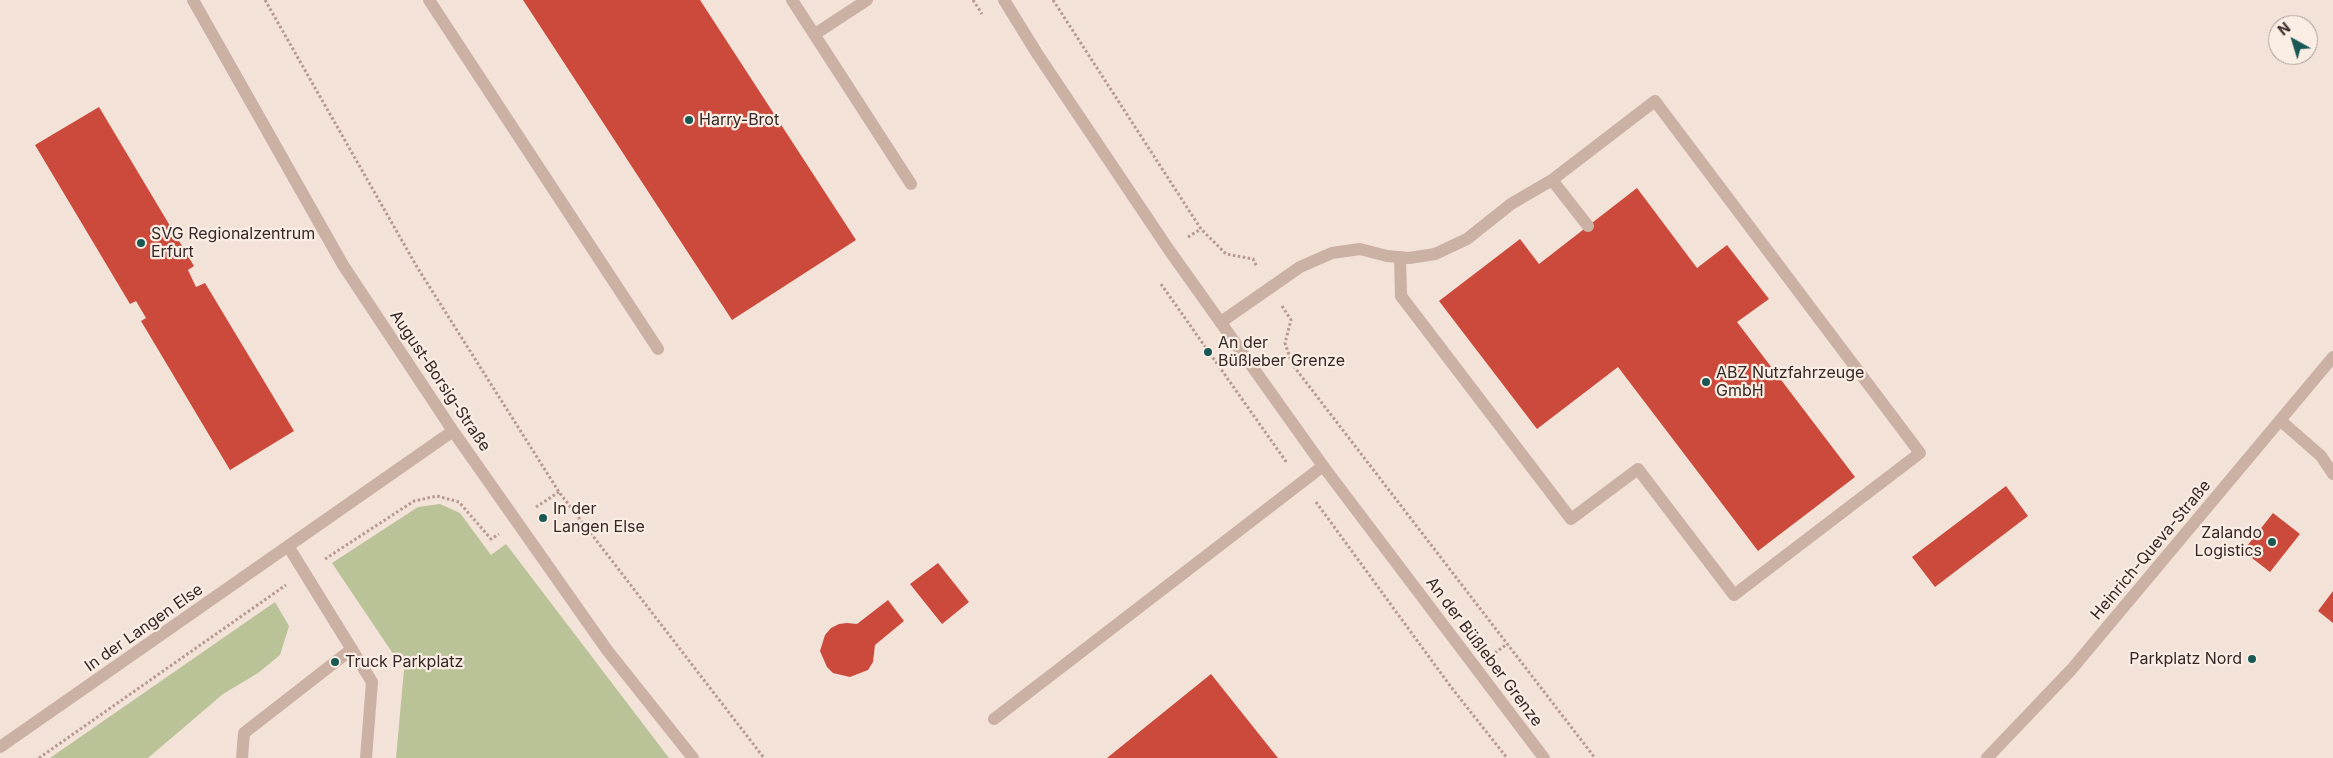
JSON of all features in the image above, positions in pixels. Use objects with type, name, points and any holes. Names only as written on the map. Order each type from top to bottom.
[{"type":"street","name":"August-Borsig-Straße","points":[[193,0],[343,265],[453,431],[607,650],[693,758]]},
{"type":"street","points":[[429,0],[658,349]]},
{"type":"street","points":[[792,0],[911,184]]},
{"type":"street","points":[[815,34],[867,0]]},
{"type":"street","name":"An der Büßleber Grenze","points":[[1004,0],[1054,80],[1323,466],[1544,758]]},
{"type":"street","points":[[1221,322],[1300,267],[1332,253],[1360,249],[1400,257],[1435,254],[1467,239],[1511,204],[1552,180],[1655,101],[1920,453],[1734,595],[1638,469],[1572,519],[1402,296],[1400,257]]},
{"type":"street","points":[[1552,180],[1588,226]]},
{"type":"street","name":"Heinrich-Queva-Straße","points":[[1987,758],[2071,670],[2333,358]]},
{"type":"street","points":[[2281,420],[2322,456],[2333,474]]},
{"type":"street","name":"In der Langen Else","points":[[0,747],[453,431]]},
{"type":"street","points":[[994,719],[1323,466]]},
{"type":"street","points":[[288,546],[372,682],[366,758]]},
{"type":"street","points":[[242,758],[244,734],[352,649]]},
{"type":"path","points":[[265,0],[417,267],[559,492],[764,758]]},
{"type":"path","points":[[1053,0],[1201,228],[1226,254],[1252,259],[1290,320],[1285,343],[1292,364],[1300,376],[1595,758]]},
{"type":"green space","points":[[440,504],[460,513],[491,555],[506,544],[669,758],[396,758],[404,670],[332,563],[418,507]]},
{"type":"green space","points":[[275,602],[289,626],[280,655],[258,673],[223,694],[148,758],[50,758]]},
{"type":"building","name":"Harry-Brot","points":[[523,0],[700,0],[856,240],[732,320]]},
{"type":"building","points":[[99,107],[194,266],[188,270],[196,287],[205,283],[294,431],[230,470],[141,321],[146,318],[136,301],[130,304],[35,145]]},
{"type":"building","name":"ABZ Nutzfahrzeuge GmbH","points":[[1637,188],[1697,268],[1727,245],[1769,299],[1737,322],[1855,477],[1758,551],[1618,367],[1537,429],[1439,301],[1520,239],[1539,264]]},
{"type":"building","points":[[2006,486],[2028,516],[1935,587],[1912,557]]},
{"type":"building","points":[[2273,513],[2300,534],[2270,572],[2243,551]]},
{"type":"building","points":[[938,563],[969,602],[942,624],[910,584]]},
{"type":"building","points":[[2333,591],[2333,623],[2318,611]]},
{"type":"building","points":[[888,600],[904,621],[875,645],[873,662],[868,670],[850,677],[833,673],[827,667],[820,651],[825,635],[831,628],[839,624],[857,624]]},
{"type":"building","points":[[1211,674],[1278,758],[1107,758]]},
{"type":"place","name":"Harry-Brot","points":[[689,120]]},
{"type":"place","name":"SVG Regionalzentrum Erfurt","points":[[141,243]]},
{"type":"place","name":"An der Büßleber Grenze","points":[[1208,352]]},
{"type":"place","name":"ABZ Nutzfahrzeuge GmbH","points":[[1706,382]]},
{"type":"place","name":"In der Langen Else","points":[[543,518]]},
{"type":"place","name":"Zalando Logistics","points":[[2272,542]]},
{"type":"place","name":"Parkplatz Nord","points":[[2252,659]]},
{"type":"place","name":"Truck Parkplatz","points":[[335,662]]}]
